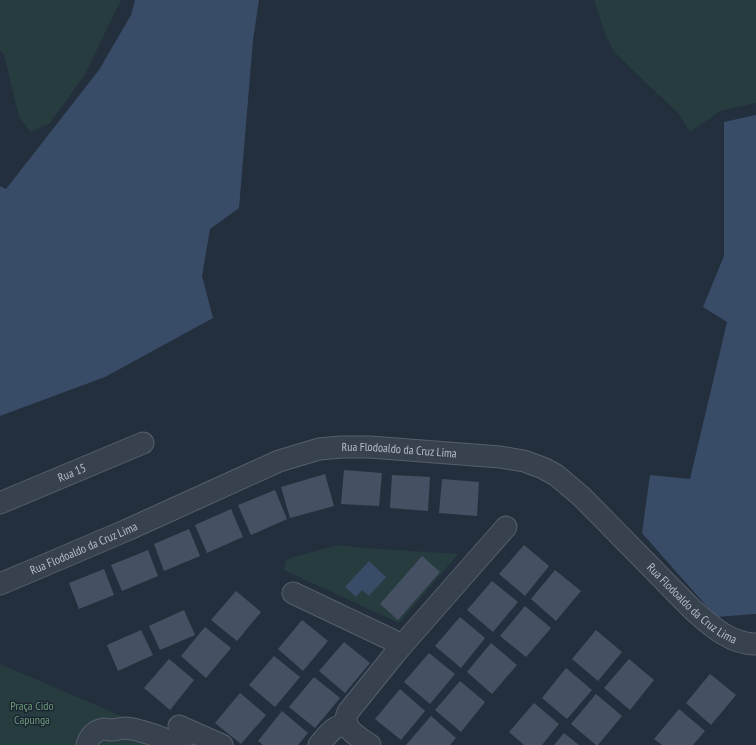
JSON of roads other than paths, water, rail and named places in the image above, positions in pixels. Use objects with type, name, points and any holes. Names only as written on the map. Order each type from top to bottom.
[{"type":"street","name":"Rua 15","points":[[0,503],[143,443]]},
{"type":"street","name":"Rua Flodoaldo da Cruz Lima","points":[[0,584],[120,533],[279,461],[319,449],[370,447],[500,457],[524,461],[543,468],[556,475],[582,497],[686,603],[711,626],[724,635],[739,642],[756,644]]},
{"type":"street","points":[[370,745],[352,732],[348,726],[346,720],[348,712],[398,650],[506,527]]},
{"type":"street","points":[[293,593],[392,640],[398,650]]},
{"type":"street","points":[[319,745],[335,728],[343,725],[348,726]]},
{"type":"street","points":[[87,745],[89,739],[98,730],[105,729],[117,738],[125,728],[145,732],[180,735],[222,745]]},
{"type":"water","points":[[135,0],[259,0],[253,40],[239,208],[210,229],[202,276],[213,318],[105,377],[0,416],[0,186],[6,189],[99,70],[131,15]]},
{"type":"water","points":[[756,115],[756,614],[716,617],[642,533],[650,475],[690,479],[727,322],[703,307],[724,256],[724,122]]},
{"type":"water","points":[[369,561],[386,577],[369,596],[362,590],[356,597],[345,587]]},
{"type":"park label","name":"Praça Cido Capunga","points":[[32,713]]}]
